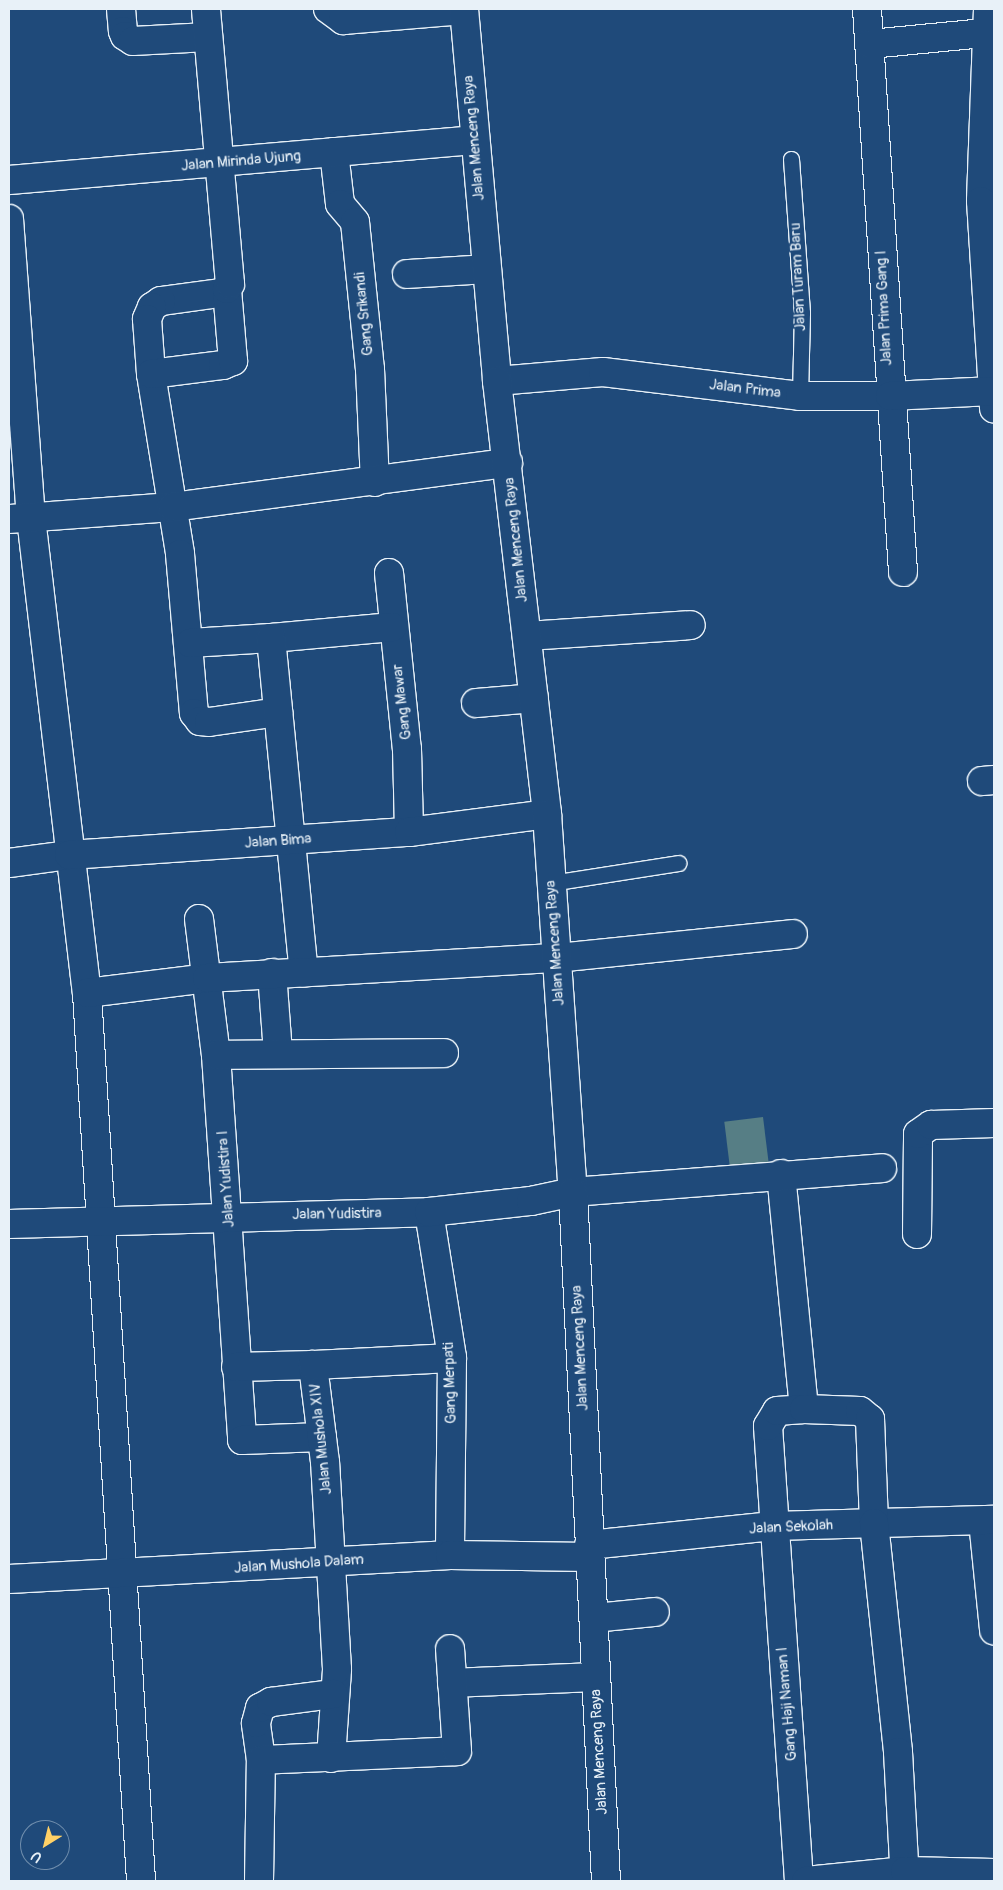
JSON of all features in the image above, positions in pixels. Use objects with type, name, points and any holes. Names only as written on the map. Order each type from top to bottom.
[{"type":"street","points":[[121,9],[125,36],[133,41],[208,37]]},
{"type":"street","points":[[206,9],[230,284],[227,289],[220,293],[161,301],[152,307],[147,319],[151,374],[172,507],[190,643],[196,719],[210,722],[278,712]]},
{"type":"street","points":[[328,9],[343,20],[464,10]]},
{"type":"street","name":"Jalan Prima Gang I","points":[[867,9],[890,396],[903,572]]},
{"type":"street","name":"Jalan Menceng Raya","points":[[464,10],[474,140],[497,381],[508,463],[547,814],[573,1192],[594,1618],[594,1677],[606,1881]]},
{"type":"street","points":[[870,44],[990,24],[981,201],[994,397]]},
{"type":"street","name":"Jalan Mirinda Ujung","points":[[9,180],[474,140]]},
{"type":"street","name":"Gang Srikandi","points":[[334,152],[340,204],[355,222],[370,369],[375,482]]},
{"type":"street","points":[[9,220],[20,519],[87,993],[99,1220],[141,1881]]},
{"type":"street","points":[[407,274],[486,270]]},
{"type":"street","points":[[151,374],[223,366],[233,362],[227,289]]},
{"type":"street","name":"Jalan Prima","points":[[497,381],[603,372],[800,396],[994,397]]},
{"type":"street","points":[[20,519],[172,507],[375,482],[508,463]]},
{"type":"street","name":"Gang Mawar","points":[[389,573],[393,627],[407,749],[409,832]]},
{"type":"street","points":[[527,636],[691,625]]},
{"type":"street","points":[[190,643],[393,627]]},
{"type":"street","points":[[271,638],[304,972]]},
{"type":"street","points":[[476,703],[534,698]]},
{"type":"street","name":"Jalan Bima","points":[[9,863],[69,855],[409,832],[547,814]]},
{"type":"street","name":"Jalan Yudistira I","points":[[199,919],[216,1054],[229,1217],[236,1367],[242,1440],[322,1437]]},
{"type":"street","points":[[87,993],[207,978],[557,958],[793,934]]},
{"type":"street","points":[[272,973],[278,1054]]},
{"type":"street","points":[[216,1054],[444,1053]]},
{"type":"street","points":[[917,1234],[918,1134],[931,1125],[994,1123]]},
{"type":"street","name":"Jalan Yudistira","points":[[99,1220],[429,1212],[531,1201],[573,1192],[781,1174],[882,1168]]},
{"type":"street","points":[[781,1174],[804,1409]]},
{"type":"street","name":"Gang Merpati","points":[[429,1212],[452,1358],[450,1555]]},
{"type":"street","points":[[9,1224],[99,1220]]},
{"type":"street","name":"Jalan Mushola XIV","points":[[331,1758],[333,1694],[337,1669],[322,1437],[314,1365],[452,1358]]},
{"type":"street","points":[[236,1367],[314,1365]]},
{"type":"street","name":"Gang Haji Naman I","points":[[799,1881],[773,1526],[769,1421],[777,1411],[804,1409],[860,1411],[869,1416],[874,1524]]},
{"type":"street","points":[[989,1520],[994,1630]]},
{"type":"street","name":"Jalan Sekolah","points":[[590,1551],[773,1526],[989,1520]]},
{"type":"street","points":[[874,1524],[898,1752],[905,1876]]},
{"type":"street","name":"Jalan Mushola Dalam","points":[[9,1579],[122,1575],[450,1555],[590,1551]]},
{"type":"street","points":[[594,1618],[655,1612]]},
{"type":"street","points":[[261,1760],[458,1751],[450,1649]]},
{"type":"street","points":[[452,1683],[594,1677]]},
{"type":"street","points":[[259,1881],[261,1760],[256,1723],[260,1708],[271,1702],[333,1694]]},
{"type":"street","points":[[806,1881],[994,1873]]},
{"type":"lane","name":"Jalan Turam Baru","points":[[791,159],[802,314],[800,396]]},
{"type":"lane","points":[[551,883],[678,863]]},
{"type":"green space","points":[[763,1117],[769,1169],[731,1173],[724,1122]]}]
